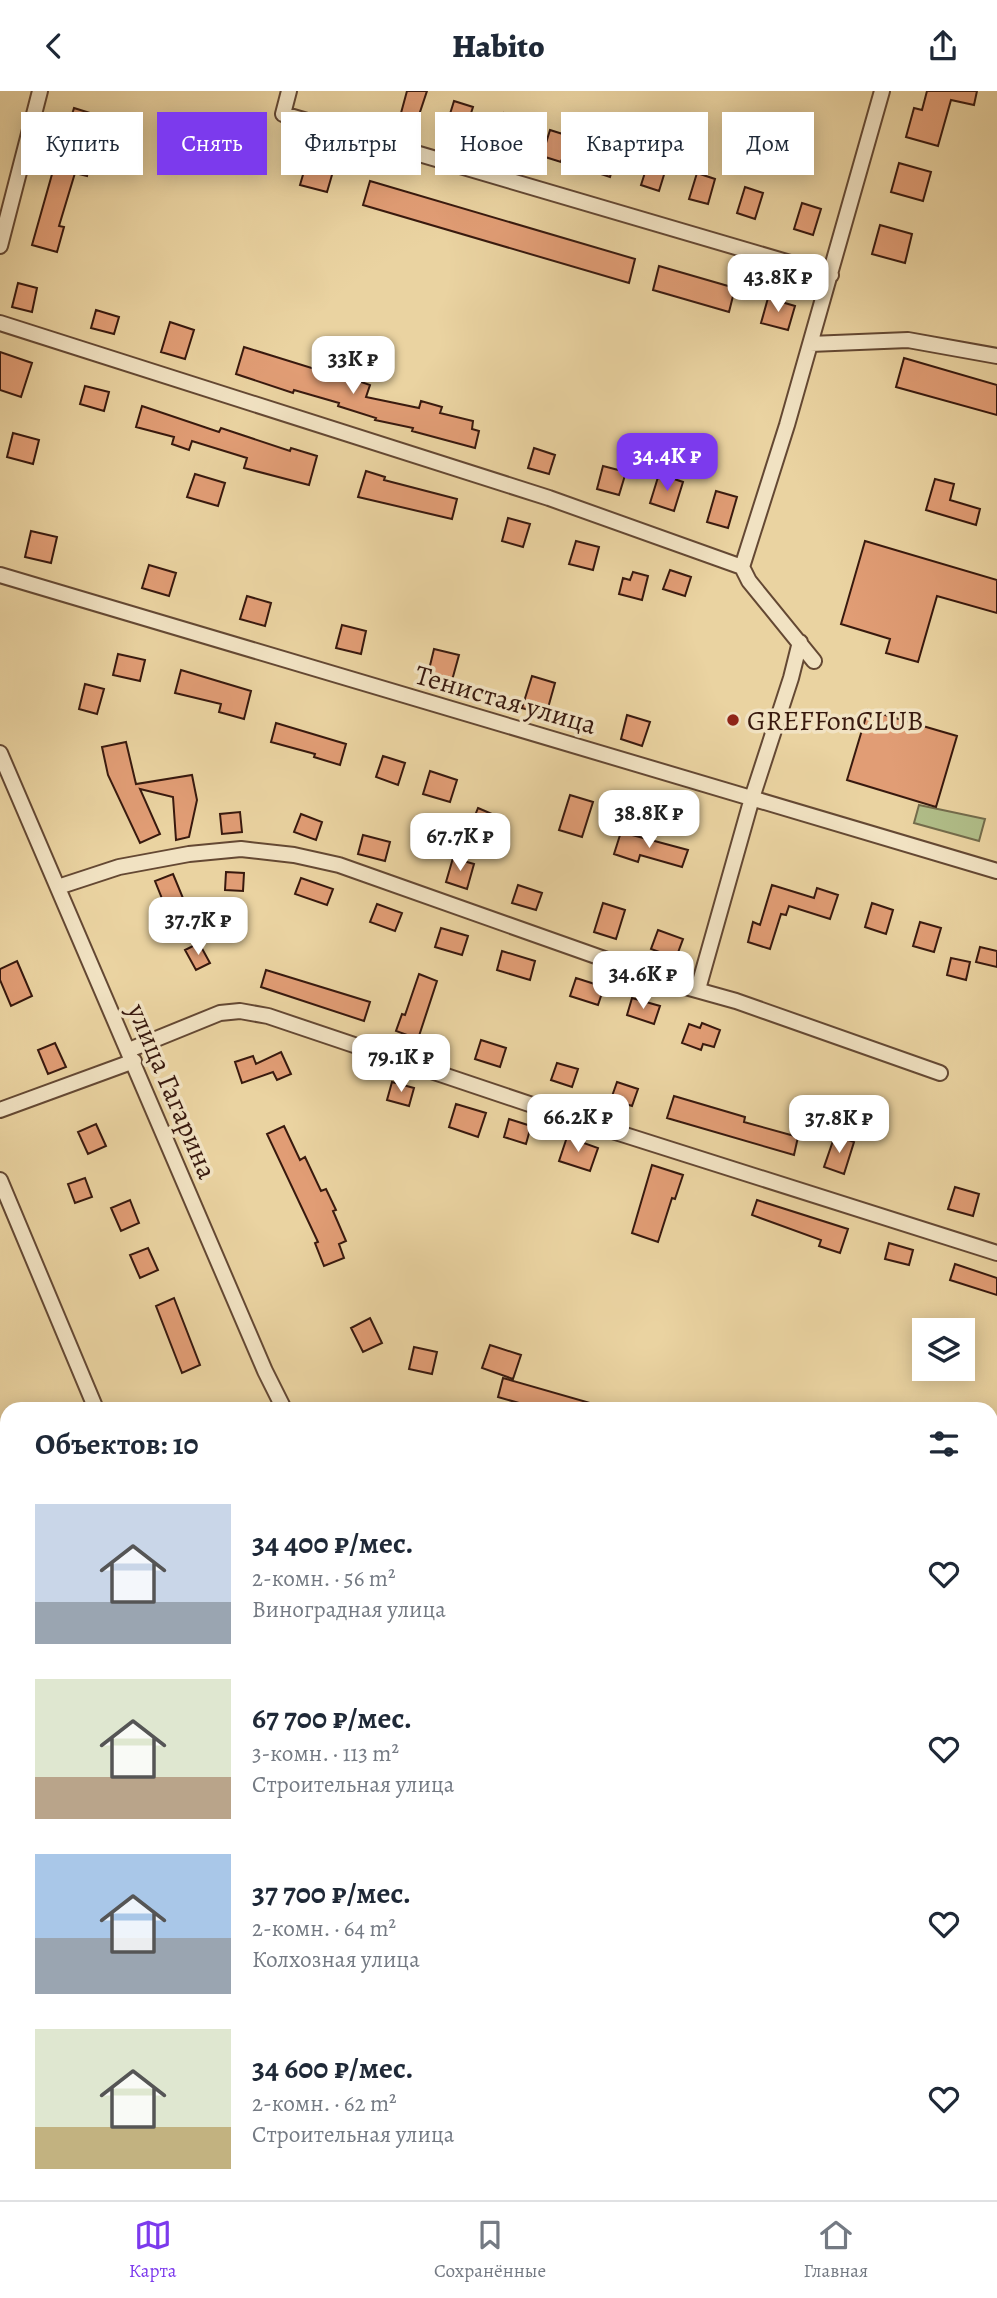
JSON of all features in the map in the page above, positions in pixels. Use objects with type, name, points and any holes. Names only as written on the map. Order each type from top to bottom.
[{"type":"street","points":[[0,246],[40,91]]},
{"type":"street","points":[[289,91],[283,114],[831,275]]},
{"type":"street","points":[[814,661],[749,581],[743,567],[831,275],[882,91]]},
{"type":"street","points":[[0,323],[549,498],[743,567]]},
{"type":"street","points":[[810,344],[908,340],[997,356]]},
{"type":"street","name":"Тенистая улица","points":[[0,575],[997,871]]},
{"type":"street","points":[[698,989],[800,642]]},
{"type":"street","name":"улица Гагарина","points":[[0,753],[280,1402]]},
{"type":"street","points":[[58,887],[118,867],[189,854],[241,849],[294,855],[340,865],[940,1073]]},
{"type":"street","points":[[0,1111],[131,1055],[220,1013],[240,1011],[268,1016],[562,1115],[997,1253]]},
{"type":"street","points":[[0,1180],[93,1402]]},
{"type":"green space","points":[[919,805],[985,819],[979,841],[914,823]]},
{"type":"building","points":[[407,91],[427,91],[420,112],[401,112]]},
{"type":"building","points":[[927,91],[977,91],[974,105],[951,100],[938,146],[906,137],[914,108],[922,110]]},
{"type":"building","points":[[454,101],[473,107],[471,112],[451,112]]},
{"type":"building","points":[[550,130],[561,133],[561,162],[547,158]]},
{"type":"building","points":[[899,163],[931,172],[923,201],[891,192]]},
{"type":"building","points":[[52,175],[74,175],[59,226],[64,227],[57,252],[32,245]]},
{"type":"building","points":[[303,175],[332,175],[327,192],[300,185]]},
{"type":"building","points":[[644,175],[664,175],[659,191],[641,185]]},
{"type":"building","points":[[696,175],[715,179],[708,204],[689,199]]},
{"type":"building","points":[[370,181],[635,259],[629,283],[363,205]]},
{"type":"building","points":[[745,187],[763,193],[755,219],[737,213]]},
{"type":"building","points":[[802,203],[821,209],[813,235],[794,229]]},
{"type":"building","points":[[880,225],[912,234],[905,263],[872,254]]},
{"type":"building","points":[[659,266],[735,288],[729,312],[653,290]]},
{"type":"building","points":[[18,283],[37,288],[32,312],[12,307]]},
{"type":"building","points":[[768,298],[795,306],[788,330],[761,323]]},
{"type":"building","points":[[96,310],[119,317],[114,334],[91,328]]},
{"type":"building","points":[[170,322],[194,330],[185,359],[161,352]]},
{"type":"building","points":[[244,347],[318,370],[322,354],[340,359],[336,373],[370,385],[366,397],[419,408],[421,401],[442,407],[440,413],[473,421],[472,429],[479,431],[475,448],[412,431],[413,428],[375,420],[376,418],[338,406],[339,403],[294,390],[293,393],[236,374]]},
{"type":"building","points":[[0,352],[32,363],[21,397],[0,390]]},
{"type":"building","points":[[904,358],[997,385],[997,415],[896,387]]},
{"type":"building","points":[[85,386],[109,392],[104,411],[80,404]]},
{"type":"building","points":[[142,406],[219,432],[221,428],[290,451],[291,448],[317,456],[309,485],[244,468],[247,458],[192,441],[189,450],[172,444],[174,437],[136,427]]},
{"type":"building","points":[[13,433],[39,440],[33,464],[7,457]]},
{"type":"building","points":[[534,448],[555,455],[549,474],[528,468]]},
{"type":"building","points":[[603,466],[626,472],[619,495],[597,489]]},
{"type":"building","points":[[366,471],[385,477],[384,480],[457,499],[452,519],[358,497]]},
{"type":"building","points":[[195,474],[225,483],[218,506],[187,497]]},
{"type":"building","points":[[659,474],[683,482],[674,511],[650,503]]},
{"type":"building","points":[[935,479],[954,484],[950,500],[980,509],[976,525],[926,510]]},
{"type":"building","points":[[716,491],[737,497],[728,528],[707,522]]},
{"type":"building","points":[[508,518],[530,524],[523,547],[502,541]]},
{"type":"building","points":[[31,531],[57,537],[51,563],[25,557]]},
{"type":"building","points":[[576,541],[599,547],[593,570],[569,564]]},
{"type":"building","points":[[865,541],[997,580],[997,613],[937,596],[918,662],[886,653],[890,639],[841,624]]},
{"type":"building","points":[[149,565],[176,573],[169,596],[142,588]]},
{"type":"building","points":[[670,570],[691,577],[685,596],[663,589]]},
{"type":"building","points":[[633,572],[648,576],[642,600],[619,594],[623,578],[630,580]]},
{"type":"building","points":[[247,596],[271,603],[265,626],[240,619]]},
{"type":"building","points":[[342,625],[366,631],[361,654],[336,648]]},
{"type":"building","points":[[434,649],[459,655],[451,684],[427,678]]},
{"type":"building","points":[[118,654],[145,660],[140,681],[113,675]]},
{"type":"building","points":[[181,670],[251,691],[244,719],[219,712],[221,704],[175,693]]},
{"type":"building","points":[[532,676],[555,683],[546,715],[522,708]]},
{"type":"building","points":[[85,684],[104,689],[97,714],[79,709]]},
{"type":"building","points":[[868,710],[957,736],[936,807],[847,780]]},
{"type":"building","points":[[627,715],[650,722],[642,746],[621,739]]},
{"type":"building","points":[[276,723],[346,744],[340,765],[314,757],[315,754],[271,742]]},
{"type":"building","points":[[126,742],[136,784],[192,775],[197,800],[189,837],[176,840],[173,797],[140,789],[160,834],[140,843],[108,775],[102,747]]},
{"type":"building","points":[[383,756],[405,763],[398,785],[376,777]]},
{"type":"building","points":[[430,771],[457,780],[450,802],[423,794]]},
{"type":"building","points":[[570,795],[593,802],[582,837],[559,830]]},
{"type":"building","points":[[478,808],[499,817],[489,842],[468,833]]},
{"type":"building","points":[[240,812],[242,832],[222,834],[220,814]]},
{"type":"building","points":[[301,814],[322,822],[316,840],[294,832]]},
{"type":"building","points":[[621,832],[688,850],[682,867],[640,855],[638,862],[614,854]]},
{"type":"building","points":[[363,835],[390,842],[385,861],[358,854]]},
{"type":"building","points":[[453,858],[474,864],[467,889],[446,882]]},
{"type":"building","points":[[226,872],[244,873],[243,891],[225,890]]},
{"type":"building","points":[[173,874],[185,903],[167,911],[155,881]]},
{"type":"building","points":[[301,878],[333,889],[327,905],[295,894]]},
{"type":"building","points":[[518,885],[542,893],[536,910],[512,903]]},
{"type":"building","points":[[772,885],[814,898],[817,888],[838,895],[830,919],[789,906],[786,915],[781,914],[770,949],[748,942],[753,922],[760,925]]},
{"type":"building","points":[[603,903],[625,910],[616,939],[594,932]]},
{"type":"building","points":[[872,903],[893,910],[886,934],[865,927]]},
{"type":"building","points":[[377,904],[402,913],[395,931],[370,922]]},
{"type":"building","points":[[920,922],[941,928],[934,952],[913,946]]},
{"type":"building","points":[[441,928],[468,936],[462,955],[435,947]]},
{"type":"building","points":[[658,930],[683,939],[676,958],[651,949]]},
{"type":"building","points":[[199,943],[210,963],[196,970],[185,950]]},
{"type":"building","points":[[980,947],[997,951],[997,967],[976,962]]},
{"type":"building","points":[[502,951],[535,961],[530,980],[497,970]]},
{"type":"building","points":[[951,958],[970,962],[966,980],[947,975]]},
{"type":"building","points":[[17,961],[32,996],[11,1006],[0,980],[0,969]]},
{"type":"building","points":[[266,970],[370,1002],[364,1021],[261,987]]},
{"type":"building","points":[[419,974],[437,981],[418,1039],[396,1031],[402,1014],[405,1015]]},
{"type":"building","points":[[576,978],[604,987],[598,1005],[570,996]]},
{"type":"building","points":[[632,998],[660,1006],[654,1024],[627,1015]]},
{"type":"building","points":[[702,1023],[720,1030],[714,1047],[703,1044],[701,1050],[682,1043],[689,1024],[700,1028]]},
{"type":"building","points":[[481,1040],[506,1048],[500,1067],[475,1059]]},
{"type":"building","points":[[55,1043],[66,1067],[48,1074],[38,1050]]},
{"type":"building","points":[[281,1052],[291,1074],[277,1080],[273,1072],[242,1083],[235,1062],[253,1056],[256,1064]]},
{"type":"building","points":[[557,1063],[578,1069],[572,1087],[551,1080]]},
{"type":"building","points":[[392,1082],[414,1088],[409,1106],[387,1100]]},
{"type":"building","points":[[617,1082],[638,1089],[632,1106],[611,1099]]},
{"type":"building","points":[[674,1096],[745,1117],[744,1122],[798,1137],[794,1155],[667,1118]]},
{"type":"building","points":[[456,1104],[486,1113],[478,1137],[449,1127]]},
{"type":"building","points":[[509,1119],[531,1126],[526,1144],[504,1137]]},
{"type":"building","points":[[96,1124],[106,1146],[88,1154],[78,1132]]},
{"type":"building","points":[[284,1126],[300,1160],[305,1157],[321,1191],[326,1189],[346,1241],[339,1244],[344,1258],[324,1266],[315,1243],[318,1242],[267,1134]]},
{"type":"building","points":[[835,1135],[854,1142],[844,1174],[824,1167]]},
{"type":"building","points":[[567,1137],[598,1148],[590,1171],[559,1161]]},
{"type":"building","points":[[652,1165],[683,1175],[675,1199],[672,1198],[658,1242],[632,1233]]},
{"type":"building","points":[[85,1178],[92,1197],[75,1203],[68,1184]]},
{"type":"building","points":[[955,1187],[979,1194],[973,1216],[948,1209]]},
{"type":"building","points":[[130,1200],[139,1223],[121,1231],[111,1208]]},
{"type":"building","points":[[757,1200],[848,1229],[840,1253],[819,1246],[821,1240],[752,1215]]},
{"type":"building","points":[[889,1243],[913,1250],[909,1265],[885,1259]]},
{"type":"building","points":[[148,1248],[158,1270],[140,1278],[130,1255]]},
{"type":"building","points":[[955,1264],[997,1278],[997,1295],[950,1280]]},
{"type":"building","points":[[174,1298],[200,1365],[182,1373],[156,1306]]},
{"type":"building","points":[[370,1318],[382,1343],[363,1352],[351,1328]]},
{"type":"building","points":[[490,1345],[521,1355],[513,1379],[482,1368]]},
{"type":"building","points":[[414,1347],[437,1352],[432,1374],[409,1369]]},
{"type":"building","points":[[503,1378],[587,1402],[516,1402],[498,1397]]},
{"type":"place","name":"GREFFonCLUB","points":[[733,720]]}]
